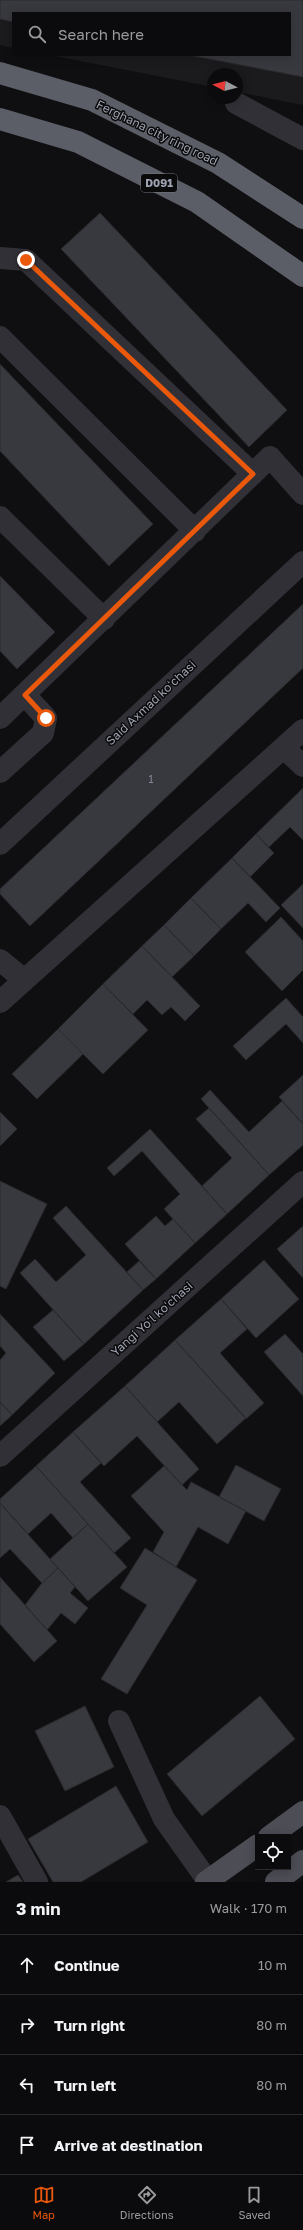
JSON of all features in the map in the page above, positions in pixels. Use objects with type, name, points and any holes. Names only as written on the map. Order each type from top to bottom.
[{"type":"highway","name":"Ferghana city ring road","points":[[0,73],[92,100],[218,162],[303,218]]},
{"type":"highway","name":"D091","points":[[0,119],[78,142],[197,202],[303,276]]},
{"type":"main road","points":[[272,1834],[303,1812]]},
{"type":"main road","points":[[207,1882],[255,1847]]},
{"type":"main road","points":[[276,1882],[303,1861]]},
{"type":"street","points":[[236,104],[303,139]]},
{"type":"street","points":[[0,258],[26,260],[253,474]]},
{"type":"street","points":[[0,337],[195,531]]},
{"type":"street","points":[[0,772],[43,733],[46,718],[9,704],[104,619],[270,458],[303,494]]},
{"type":"street","points":[[0,518],[104,619]]},
{"type":"street","name":"Said Axmad koʻchasi","points":[[0,844],[303,562]]},
{"type":"street","points":[[0,1002],[23,979],[303,730]]},
{"type":"street","points":[[284,748],[303,766]]},
{"type":"street","points":[[0,960],[23,979]]},
{"type":"street","name":"Yangi Yoʻl koʻchasi","points":[[0,1456],[303,1182]]},
{"type":"street","points":[[119,1721],[164,1819],[207,1882]]},
{"type":"street","points":[[0,1816],[37,1882]]},
{"type":"shaded area","points":[[0,0],[303,0],[303,105],[243,93],[243,68],[207,68],[207,86],[55,56],[291,56],[291,12],[12,12],[12,48],[0,45]]},
{"type":"building","points":[[0,0],[303,0],[303,77],[193,56],[291,56],[291,12],[12,12],[12,22],[0,19]]},
{"type":"building","points":[[100,213],[287,410],[249,447],[61,249]]},
{"type":"building","points":[[0,364],[153,524],[109,566],[0,451]]},
{"type":"building","points":[[0,576],[55,632],[17,669],[0,651]]},
{"type":"building","points":[[303,604],[303,668],[30,926],[0,894],[0,889]]},
{"type":"building","points":[[303,788],[303,840],[290,827],[269,847],[256,834]]},
{"type":"building","points":[[256,834],[274,853],[250,877],[232,858]]},
{"type":"building","points":[[232,858],[280,908],[266,922],[248,903],[221,929],[191,898]]},
{"type":"building","points":[[303,884],[303,928],[281,905]]},
{"type":"building","points":[[191,898],[221,929],[194,956],[164,925]]},
{"type":"building","points":[[281,917],[303,941],[303,970],[282,991],[245,952]]},
{"type":"building","points":[[164,925],[194,956],[172,977],[142,946]]},
{"type":"building","points":[[142,946],[200,1006],[185,1021],[171,1007],[162,1015],[147,1000],[133,1014],[103,984]]},
{"type":"building","points":[[103,984],[148,1030],[103,1074],[58,1029]]},
{"type":"building","points":[[286,998],[303,1017],[303,1043],[286,1024],[246,1060],[233,1046]]},
{"type":"building","points":[[58,1029],[83,1054],[37,1099],[12,1074]]},
{"type":"building","points":[[303,1075],[303,1124],[279,1097]]},
{"type":"building","points":[[210,1090],[249,1132],[282,1101],[303,1124],[303,1145],[269,1175],[201,1099]]},
{"type":"building","points":[[209,1108],[269,1175],[227,1214],[202,1186],[232,1158],[196,1119]]},
{"type":"building","points":[[0,1112],[17,1129],[0,1146]]},
{"type":"building","points":[[150,1129],[227,1214],[195,1243],[164,1209],[180,1194],[142,1151],[114,1176],[107,1168]]},
{"type":"building","points":[[0,1181],[47,1204],[6,1289],[0,1286]]},
{"type":"building","points":[[66,1206],[143,1290],[84,1344],[20,1273],[35,1259],[56,1282],[86,1255],[53,1218]]},
{"type":"building","points":[[156,1216],[165,1226],[173,1219],[195,1243],[156,1279],[125,1244]]},
{"type":"building","points":[[303,1226],[303,1278],[277,1249]]},
{"type":"building","points":[[264,1260],[299,1299],[256,1338],[221,1299]]},
{"type":"building","points":[[139,1261],[156,1279],[143,1290],[127,1272]]},
{"type":"building","points":[[221,1299],[247,1329],[220,1353],[264,1403],[246,1419],[175,1340]]},
{"type":"building","points":[[53,1310],[84,1344],[64,1361],[33,1327]]},
{"type":"building","points":[[0,1314],[55,1373],[12,1415],[0,1402],[0,1360],[6,1353],[0,1346]]},
{"type":"building","points":[[285,1334],[303,1354],[303,1396],[264,1352]]},
{"type":"building","points":[[175,1340],[246,1418],[217,1444],[179,1402],[157,1422],[125,1386]]},
{"type":"building","points":[[125,1386],[199,1469],[182,1485],[137,1436],[104,1466],[73,1432]]},
{"type":"building","points":[[0,1402],[12,1415],[0,1426]]},
{"type":"building","points":[[73,1432],[101,1463],[80,1482],[131,1538],[114,1553],[36,1466]]},
{"type":"building","points":[[236,1465],[281,1489],[264,1521],[219,1497]]},
{"type":"building","points":[[36,1466],[88,1524],[73,1538],[51,1513],[28,1534],[0,1503],[0,1499]]},
{"type":"building","points":[[164,1466],[187,1490],[191,1482],[246,1511],[228,1544],[198,1527],[176,1567],[153,1552],[164,1532],[131,1496]]},
{"type":"building","points":[[0,1503],[58,1568],[42,1583],[10,1549],[0,1558]]},
{"type":"building","points":[[88,1524],[127,1567],[88,1601],[50,1559]]},
{"type":"building","points":[[145,1548],[197,1580],[127,1694],[101,1679],[147,1605],[120,1588]]},
{"type":"building","points":[[58,1568],[75,1587],[70,1593],[88,1608],[75,1624],[61,1613],[47,1630],[25,1605],[42,1583]]},
{"type":"building","points":[[0,1577],[57,1641],[34,1662],[0,1624]]},
{"type":"building","points":[[260,1696],[295,1739],[202,1816],[167,1774]]},
{"type":"building","points":[[85,1706],[114,1767],[65,1791],[35,1731]]},
{"type":"building","points":[[116,1786],[148,1842],[81,1882],[53,1882],[28,1839]]},
{"type":"building","points":[[18,1875],[23,1882],[6,1882]]},
{"type":"route","points":[[26,260],[253,474],[25,695],[46,718]]}]
